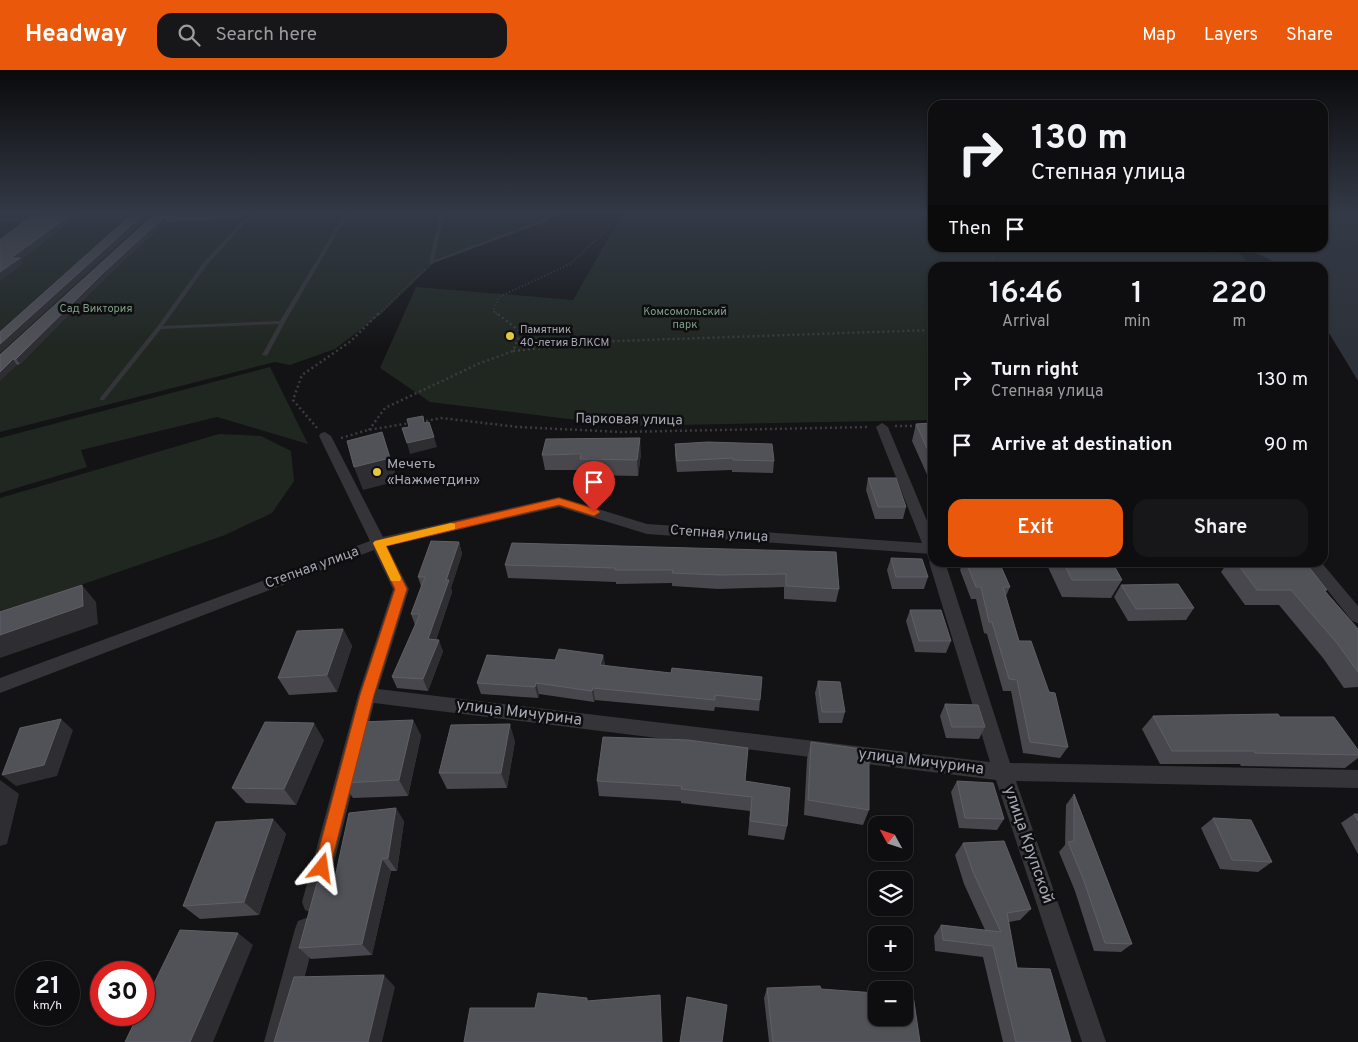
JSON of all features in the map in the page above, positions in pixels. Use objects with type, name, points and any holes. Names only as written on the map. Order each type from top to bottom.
[{"type":"street","points":[[882,427],[928,539]]},
{"type":"street","points":[[276,1042],[367,695],[401,589],[327,439]]},
{"type":"street","name":"Степная улица","points":[[0,686],[152,627],[379,543],[559,502],[647,529],[928,549]]},
{"type":"street","name":"улица Крупской","points":[[939,567],[1003,772],[1094,1042]]},
{"type":"street","points":[[1316,567],[1358,618]]},
{"type":"street","name":"улица Мичурина","points":[[367,695],[1003,772],[1358,779]]},
{"type":"lane","points":[[102,399],[159,328],[210,258]]},
{"type":"lane","points":[[266,355],[282,322],[320,258]]},
{"type":"lane","points":[[431,263],[432,258]]},
{"type":"lane","points":[[431,263],[444,258]]},
{"type":"lane","points":[[159,328],[282,322]]},
{"type":"path","points":[[513,351],[521,332],[494,311],[499,297],[570,264],[576,258]]},
{"type":"path","points":[[327,439],[293,400],[302,374],[351,341],[431,263]]},
{"type":"path","points":[[368,430],[385,408],[478,364],[513,351],[615,341],[928,330]]},
{"type":"path","name":"Парковая улица","points":[[327,439],[440,418],[518,427],[621,432],[927,426]]},
{"type":"green space","name":"Сад Виктория","points":[[0,258],[439,258],[381,314],[335,349],[290,365],[275,362],[0,432]]},
{"type":"green space","name":"Комсомольский парк","points":[[597,258],[1244,258],[1248,262],[928,262],[928,420],[625,426],[430,402],[380,368],[416,287],[573,300]]},
{"type":"green space","points":[[270,367],[308,444],[217,417],[81,450],[87,467],[0,493],[0,438]]},
{"type":"green space","points":[[219,434],[261,436],[291,451],[294,481],[272,513],[225,535],[0,613],[0,498]]},
{"type":"shaded area","points":[[1267,258],[1358,258],[1358,381],[1328,331],[1328,262],[1273,262]]},
{"type":"building","points":[[0,258],[19,258],[0,272]]},
{"type":"building","points":[[82,258],[95,258],[0,344],[0,332]]},
{"type":"building","points":[[106,258],[119,258],[16,359],[13,359],[0,372],[0,355]]},
{"type":"building","points":[[423,416],[424,423],[429,422],[434,437],[407,443],[402,428],[409,427],[407,419]]},
{"type":"building","points":[[928,423],[928,450],[916,424]]},
{"type":"building","points":[[382,432],[390,458],[354,467],[347,441]]},
{"type":"building","points":[[640,438],[637,460],[580,459],[581,454],[542,455],[546,439]]},
{"type":"building","points":[[708,442],[772,444],[774,461],[733,460],[733,458],[677,461],[675,444]]},
{"type":"building","points":[[868,478],[896,478],[906,507],[878,507]]},
{"type":"building","points":[[431,541],[459,542],[446,580],[449,580],[428,639],[439,640],[423,679],[392,677],[420,614],[411,614],[425,577],[418,577]]},
{"type":"building","points":[[512,543],[836,552],[839,589],[786,586],[786,574],[719,575],[672,573],[673,570],[615,570],[615,568],[505,565]]},
{"type":"building","points":[[891,558],[922,559],[928,577],[896,577]]},
{"type":"building","points":[[968,567],[1001,567],[1010,587],[1003,587],[1019,641],[1031,641],[1049,692],[1055,693],[1068,747],[1030,742],[1017,680],[1009,679],[992,622],[989,622],[981,587],[976,587]]},
{"type":"building","points":[[1066,567],[1115,567],[1122,580],[1072,580]]},
{"type":"building","points":[[1240,567],[1309,567],[1327,590],[1324,590],[1358,629],[1358,672],[1337,643],[1291,590],[1257,590]]},
{"type":"building","points":[[1178,584],[1194,608],[1136,609],[1121,585]]},
{"type":"building","points":[[82,585],[83,606],[0,635],[0,612]]},
{"type":"building","points":[[910,610],[941,610],[951,641],[919,641]]},
{"type":"building","points":[[343,629],[327,675],[278,678],[297,631]]},
{"type":"building","points":[[559,649],[603,655],[600,665],[671,673],[672,668],[762,677],[760,700],[715,695],[715,700],[593,688],[592,691],[536,683],[535,687],[477,683],[487,655],[555,660]]},
{"type":"building","points":[[818,681],[840,682],[845,712],[822,712]]},
{"type":"building","points":[[945,704],[978,705],[985,727],[952,727]]},
{"type":"building","points":[[1278,714],[1280,717],[1334,717],[1358,750],[1358,755],[1255,753],[1254,751],[1172,751],[1153,716]]},
{"type":"building","points":[[61,719],[44,765],[2,775],[20,728]]},
{"type":"building","points":[[413,720],[399,780],[343,783],[361,722]]},
{"type":"building","points":[[265,722],[314,723],[284,789],[232,788]]},
{"type":"building","points":[[510,724],[501,773],[439,773],[451,725]]},
{"type":"building","points":[[603,737],[688,740],[748,748],[745,781],[790,788],[787,826],[750,821],[752,797],[681,789],[682,786],[597,781]]},
{"type":"building","points":[[811,742],[869,750],[869,810],[808,800]]},
{"type":"building","points":[[957,781],[993,783],[1004,819],[965,818]]},
{"type":"building","points":[[1074,794],[1132,944],[1105,943],[1084,881],[1068,842],[1074,841]]},
{"type":"building","points":[[396,808],[388,858],[382,859],[362,944],[299,948],[317,883],[334,882],[349,813]]},
{"type":"building","points":[[1213,818],[1251,820],[1272,862],[1232,860]]},
{"type":"building","points":[[273,819],[244,902],[183,906],[216,822]]},
{"type":"building","points":[[1004,841],[1031,909],[1007,913],[1017,968],[1050,969],[1071,1042],[1016,1042],[993,946],[943,940],[941,925],[1001,932],[973,872],[963,843]]},
{"type":"building","points":[[180,930],[238,933],[190,1042],[125,1042],[133,1026],[155,1026],[155,981]]},
{"type":"building","points":[[384,975],[368,1042],[274,1042],[294,977]]},
{"type":"building","points":[[820,986],[821,989],[868,992],[868,1026],[913,1026],[913,995],[920,1042],[773,1042],[767,988]]},
{"type":"building","points":[[538,993],[587,998],[587,1001],[660,995],[662,1042],[464,1042],[470,1008],[535,1008]]},
{"type":"building","points":[[687,997],[727,1005],[722,1042],[680,1042]]},
{"type":"slow traffic","points":[[396,578],[379,543],[451,527]]},
{"type":"place","name":"Памятник 40-летия ВЛКСМ","points":[[510,336]]},
{"type":"place","name":"Мечеть «Нажметдин»","points":[[377,472]]},
{"type":"route","points":[[322,868],[367,695],[401,589],[379,543],[559,502],[594,512]]}]
